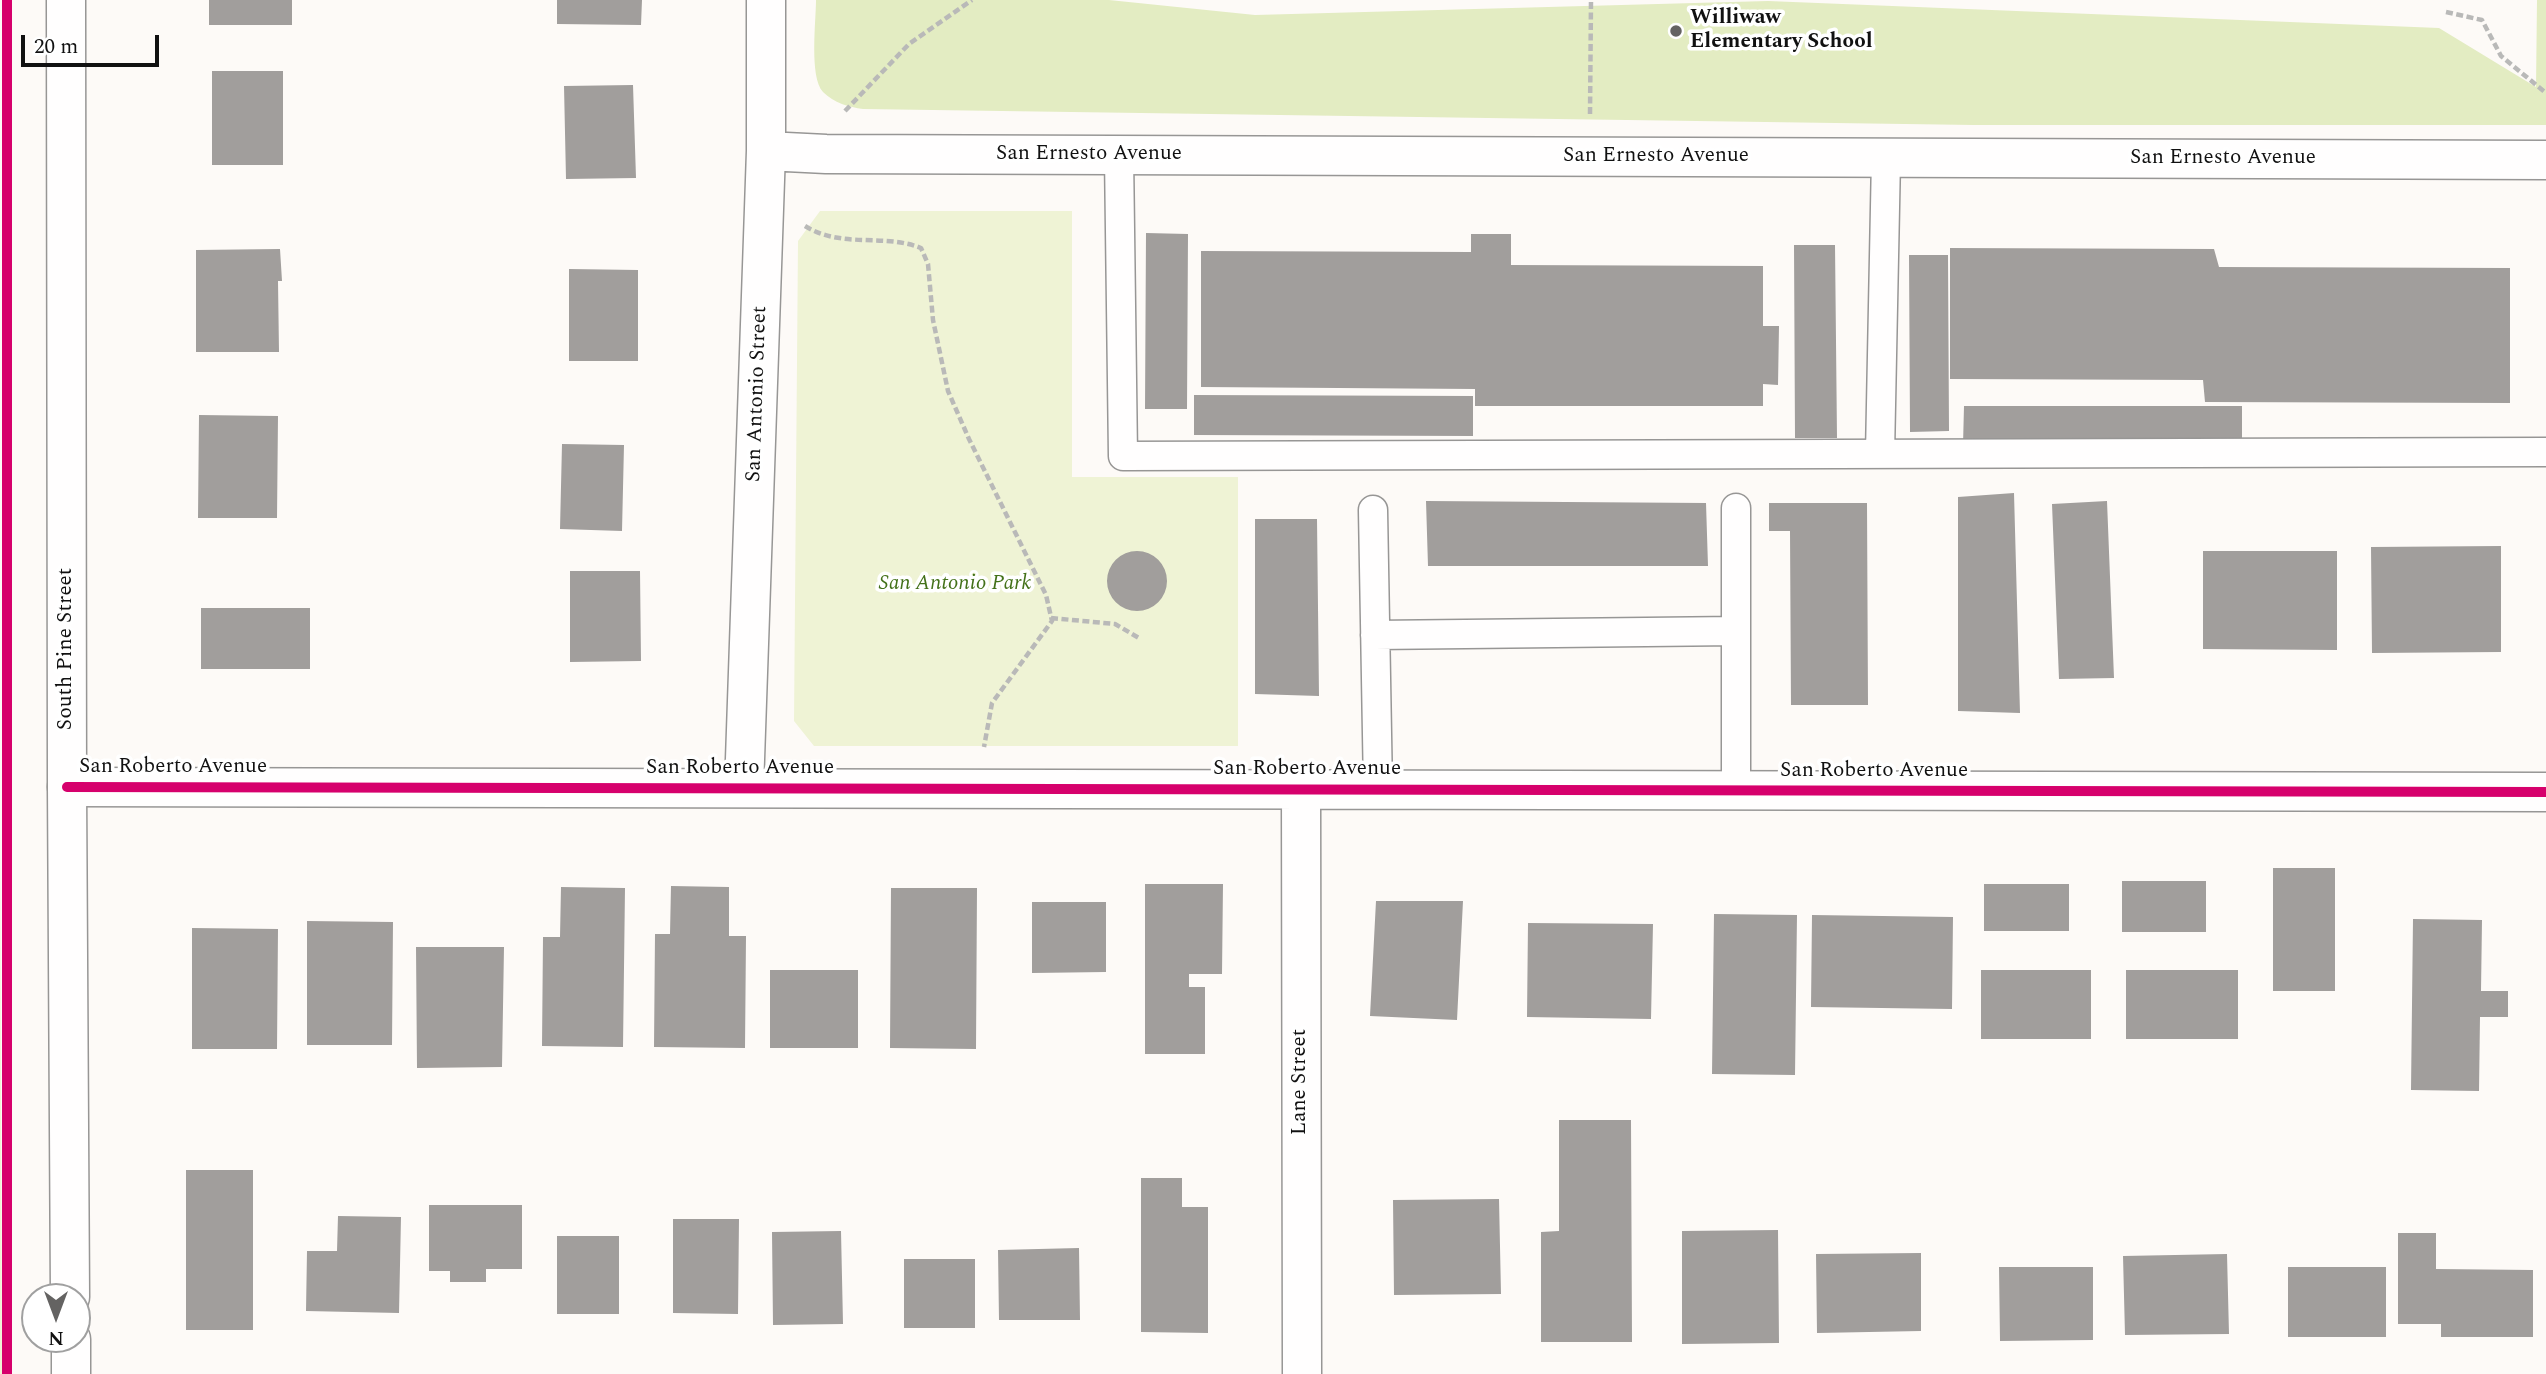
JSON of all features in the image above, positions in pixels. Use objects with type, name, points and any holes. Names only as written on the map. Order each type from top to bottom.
[{"type":"street","name":"South Pine Street","points":[[66,0],[71,1283]]},
{"type":"street","name":"San Antonio Street","points":[[744,788],[766,151],[766,0]]},
{"type":"street","name":"San Ernesto Avenue","points":[[766,151],[826,154],[2546,160]]},
{"type":"street","name":"San Roberto Avenue","points":[[67,787],[2546,792]]},
{"type":"street","name":"Lane Street","points":[[1301,789],[1302,1374]]},
{"type":"street","points":[[71,1353],[71,1374]]},
{"type":"lane","points":[[1119,155],[1123,456],[2546,453]]},
{"type":"lane","points":[[1880,454],[1886,158]]},
{"type":"lane","points":[[1736,508],[1736,791]]},
{"type":"lane","points":[[1373,510],[1378,790]]},
{"type":"lane","points":[[1375,635],[1736,631]]},
{"type":"path","points":[[843,115],[847,106],[909,44],[972,0]]},
{"type":"path","points":[[1590,157],[1591,0]]},
{"type":"path","points":[[2446,12],[2482,20],[2501,56],[2546,93]]},
{"type":"path","points":[[798,222],[820,235],[866,241],[906,242],[921,248],[928,264],[933,320],[948,391],[1046,594],[1052,621],[992,703],[982,754]]},
{"type":"path","points":[[1051,618],[1115,624],[1139,638]]},
{"type":"green space","name":"Williwaw Elementary School","points":[[816,0],[1109,0],[1255,15],[1768,1],[2439,28],[2536,87],[2537,0],[2546,0],[2546,125],[1974,125],[863,109],[832,99],[819,85],[815,62]]},
{"type":"green space","name":"San Antonio Park","points":[[820,211],[1072,211],[1072,477],[1238,477],[1238,746],[814,746],[794,721],[798,241]]},
{"type":"green space","points":[[0,817],[2,1374],[0,1374]]},
{"type":"building","points":[[209,0],[292,0],[292,25],[209,25]]},
{"type":"building","points":[[557,0],[642,0],[641,25],[557,24]]},
{"type":"building","points":[[212,71],[283,71],[283,165],[212,165]]},
{"type":"building","points":[[633,85],[636,178],[566,179],[564,86]]},
{"type":"building","points":[[1146,233],[1188,234],[1187,409],[1145,409]]},
{"type":"building","points":[[1471,234],[1511,234],[1511,265],[1763,266],[1763,326],[1779,326],[1778,385],[1763,384],[1763,406],[1475,406],[1475,389],[1201,387],[1201,251],[1471,252]]},
{"type":"building","points":[[1794,245],[1835,245],[1837,438],[1795,438]]},
{"type":"building","points":[[1950,248],[2214,249],[2219,267],[2510,268],[2510,403],[2205,402],[2203,380],[1950,379]]},
{"type":"building","points":[[280,249],[282,281],[278,281],[279,352],[196,352],[196,250]]},
{"type":"building","points":[[1909,255],[1948,255],[1949,431],[1910,432]]},
{"type":"building","points":[[569,269],[638,270],[638,361],[569,361]]},
{"type":"building","points":[[1194,395],[1473,396],[1473,436],[1194,435]]},
{"type":"building","points":[[1964,406],[2242,406],[2242,445],[1963,445]]},
{"type":"building","points":[[199,415],[278,416],[277,518],[198,518]]},
{"type":"building","points":[[562,444],[624,445],[622,531],[560,529]]},
{"type":"building","points":[[2014,493],[2020,713],[1958,711],[1958,497]]},
{"type":"building","points":[[1426,501],[1706,503],[1708,566],[1428,566]]},
{"type":"building","points":[[2107,501],[2114,678],[2059,679],[2052,504]]},
{"type":"building","points":[[1769,503],[1867,503],[1868,705],[1791,705],[1790,531],[1769,531]]},
{"type":"building","points":[[1255,519],[1317,519],[1319,696],[1255,694]]},
{"type":"building","points":[[2501,546],[2501,652],[2372,653],[2371,547]]},
{"type":"building","points":[[1137,551],[1154,556],[1162,564],[1167,581],[1162,598],[1154,606],[1137,611],[1120,606],[1112,598],[1107,581],[1112,564],[1120,556]]},
{"type":"building","points":[[2203,551],[2337,551],[2337,650],[2203,649]]},
{"type":"building","points":[[570,571],[640,571],[641,661],[570,662]]},
{"type":"building","points":[[201,608],[310,608],[310,669],[201,669]]},
{"type":"building","points":[[2273,868],[2335,868],[2335,991],[2273,991]]},
{"type":"building","points":[[2122,881],[2206,881],[2206,932],[2122,932]]},
{"type":"building","points":[[1145,884],[1223,884],[1222,974],[1189,974],[1189,987],[1205,987],[1205,1054],[1145,1054]]},
{"type":"building","points":[[1984,884],[2069,884],[2069,931],[1984,931]]},
{"type":"building","points":[[671,886],[729,887],[729,936],[746,936],[745,1048],[654,1047],[655,934],[670,934]]},
{"type":"building","points":[[561,887],[625,888],[623,1047],[542,1046],[543,937],[560,937]]},
{"type":"building","points":[[891,888],[977,888],[976,1049],[890,1048]]},
{"type":"building","points":[[1376,901],[1463,901],[1457,1020],[1370,1016]]},
{"type":"building","points":[[1032,902],[1106,902],[1106,972],[1032,973]]},
{"type":"building","points":[[1714,914],[1797,915],[1795,1075],[1712,1074]]},
{"type":"building","points":[[1812,915],[1953,917],[1952,1009],[1811,1007]]},
{"type":"building","points":[[2413,919],[2482,920],[2481,991],[2508,991],[2508,1017],[2480,1017],[2479,1091],[2411,1090]]},
{"type":"building","points":[[307,921],[393,922],[392,1045],[307,1045]]},
{"type":"building","points":[[1528,923],[1653,924],[1651,1019],[1527,1017]]},
{"type":"building","points":[[192,928],[278,929],[277,1049],[192,1049]]},
{"type":"building","points":[[416,947],[504,947],[502,1067],[417,1068]]},
{"type":"building","points":[[770,970],[858,970],[858,1048],[770,1048]]},
{"type":"building","points":[[1981,970],[2091,970],[2091,1039],[1981,1039]]},
{"type":"building","points":[[2126,970],[2238,970],[2238,1039],[2126,1039]]},
{"type":"building","points":[[1559,1120],[1631,1120],[1632,1342],[1541,1342],[1541,1232],[1559,1231]]},
{"type":"building","points":[[186,1170],[253,1170],[253,1330],[186,1330]]},
{"type":"building","points":[[1141,1178],[1182,1178],[1182,1207],[1208,1207],[1208,1333],[1141,1332]]},
{"type":"building","points":[[1499,1199],[1501,1294],[1394,1295],[1393,1200]]},
{"type":"building","points":[[429,1205],[522,1205],[522,1269],[486,1269],[486,1282],[450,1282],[450,1271],[429,1271]]},
{"type":"building","points":[[338,1216],[401,1217],[399,1313],[306,1311],[307,1251],[337,1251]]},
{"type":"building","points":[[673,1219],[739,1219],[738,1314],[673,1313]]},
{"type":"building","points":[[1778,1230],[1779,1343],[1682,1344],[1682,1231]]},
{"type":"building","points":[[841,1231],[843,1324],[773,1325],[772,1232]]},
{"type":"building","points":[[2398,1233],[2436,1233],[2436,1269],[2533,1270],[2533,1337],[2441,1337],[2441,1324],[2398,1324]]},
{"type":"building","points":[[557,1236],[619,1236],[619,1314],[557,1314]]},
{"type":"building","points":[[1079,1248],[1080,1320],[999,1320],[998,1250]]},
{"type":"building","points":[[1921,1253],[1921,1331],[1817,1333],[1816,1254]]},
{"type":"building","points":[[2227,1254],[2229,1334],[2125,1335],[2123,1256]]},
{"type":"building","points":[[904,1259],[975,1259],[975,1328],[904,1328]]},
{"type":"building","points":[[1999,1267],[2093,1267],[2093,1340],[2000,1341]]},
{"type":"building","points":[[2288,1267],[2386,1267],[2386,1337],[2288,1337]]},
{"type":"cycle path","points":[[7,0],[7,1374]]},
{"type":"cycle path","points":[[67,787],[2546,792]]},
{"type":"place","name":"Williwaw Elementary School","points":[[1676,31]]}]
